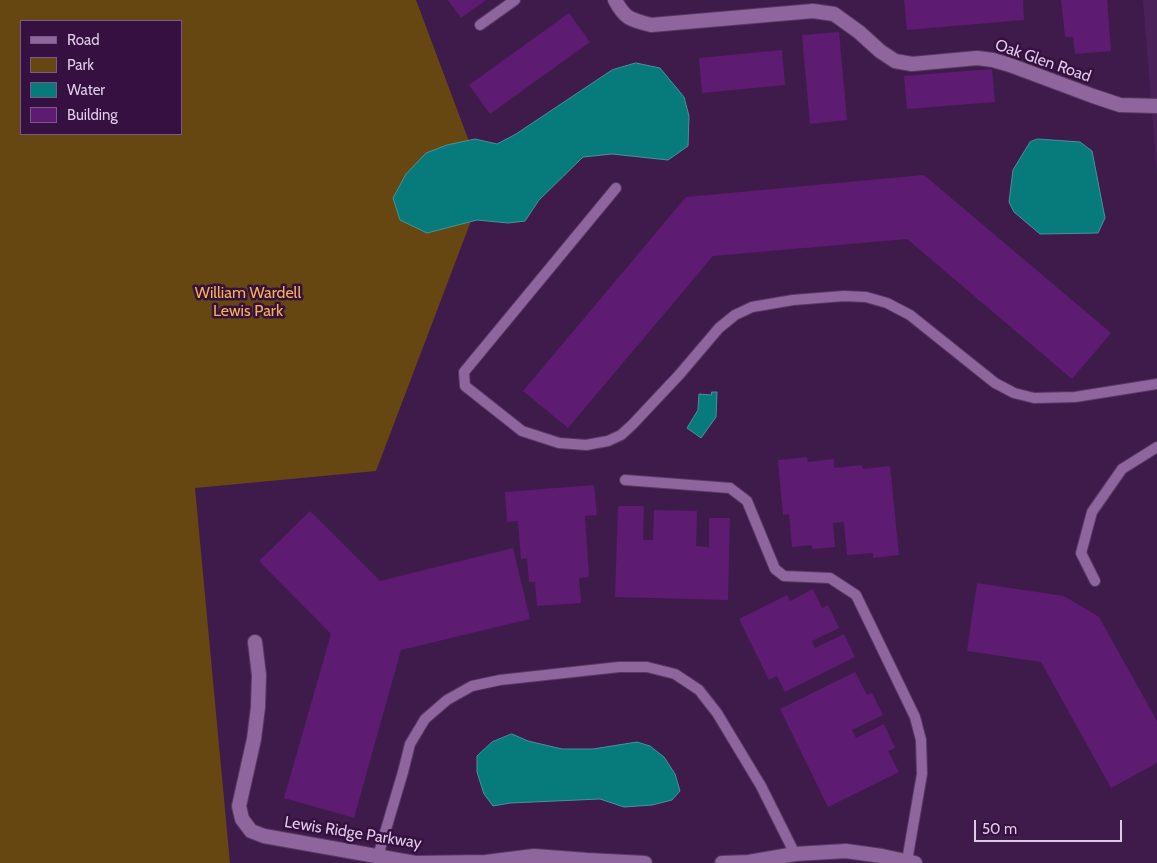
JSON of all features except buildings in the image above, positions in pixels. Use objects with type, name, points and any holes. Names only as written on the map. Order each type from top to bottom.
[{"type":"street","name":"Oak Glen Road","points":[[615,0],[621,12],[634,21],[651,24],[812,11],[834,14],[895,61],[912,64],[977,58],[994,60],[1120,105],[1157,106]]},
{"type":"street","name":"Lewis Ridge Parkway","points":[[255,642],[259,675],[258,707],[254,739],[238,806],[242,819],[252,831],[264,836],[415,863],[486,862],[534,856],[644,863]]},
{"type":"street","points":[[722,863],[749,862],[795,854],[846,851],[911,862]]},
{"type":"lane","points":[[480,25],[515,0]]},
{"type":"lane","points":[[616,188],[464,372],[465,386],[522,431],[560,443],[586,445],[608,441],[621,435],[632,425],[679,375],[719,328],[735,315],[752,307],[793,300],[844,296],[866,297],[887,303],[910,315],[995,382],[1014,393],[1034,398],[1075,397],[1157,384]]},
{"type":"lane","points":[[1095,581],[1081,553],[1092,512],[1122,469],[1157,447]]},
{"type":"lane","points":[[625,480],[730,488],[747,501],[775,569],[784,576],[830,578],[856,595],[915,716],[921,740],[922,774],[911,862]]},
{"type":"lane","points":[[378,856],[410,744],[425,719],[447,700],[472,686],[500,680],[619,667],[647,667],[674,674],[699,690],[717,714],[761,786],[795,854]]},
{"type":"shaded area","points":[[1143,0],[1157,0],[1157,175]]},
{"type":"green space","name":"William Wardell Lewis Park","points":[[0,0],[416,0],[485,184],[376,471],[195,488],[230,863],[0,863]]},
{"type":"water","points":[[636,63],[660,68],[684,97],[689,116],[688,146],[668,160],[612,154],[583,157],[539,200],[525,221],[508,223],[477,220],[427,233],[400,220],[393,198],[406,174],[426,153],[447,145],[475,139],[497,144],[516,134],[612,70]]},
{"type":"water","points":[[1038,139],[1080,142],[1092,151],[1105,218],[1098,233],[1040,234],[1014,212],[1009,202],[1013,170],[1030,142]]},
{"type":"water","points":[[712,392],[717,392],[716,417],[701,438],[687,428],[698,410],[699,394],[711,395]]},
{"type":"water","points":[[512,734],[528,741],[562,749],[593,749],[637,742],[650,746],[664,757],[675,774],[680,791],[672,800],[652,805],[624,807],[600,799],[510,803],[493,806],[484,794],[477,772],[477,756],[492,742]]}]
